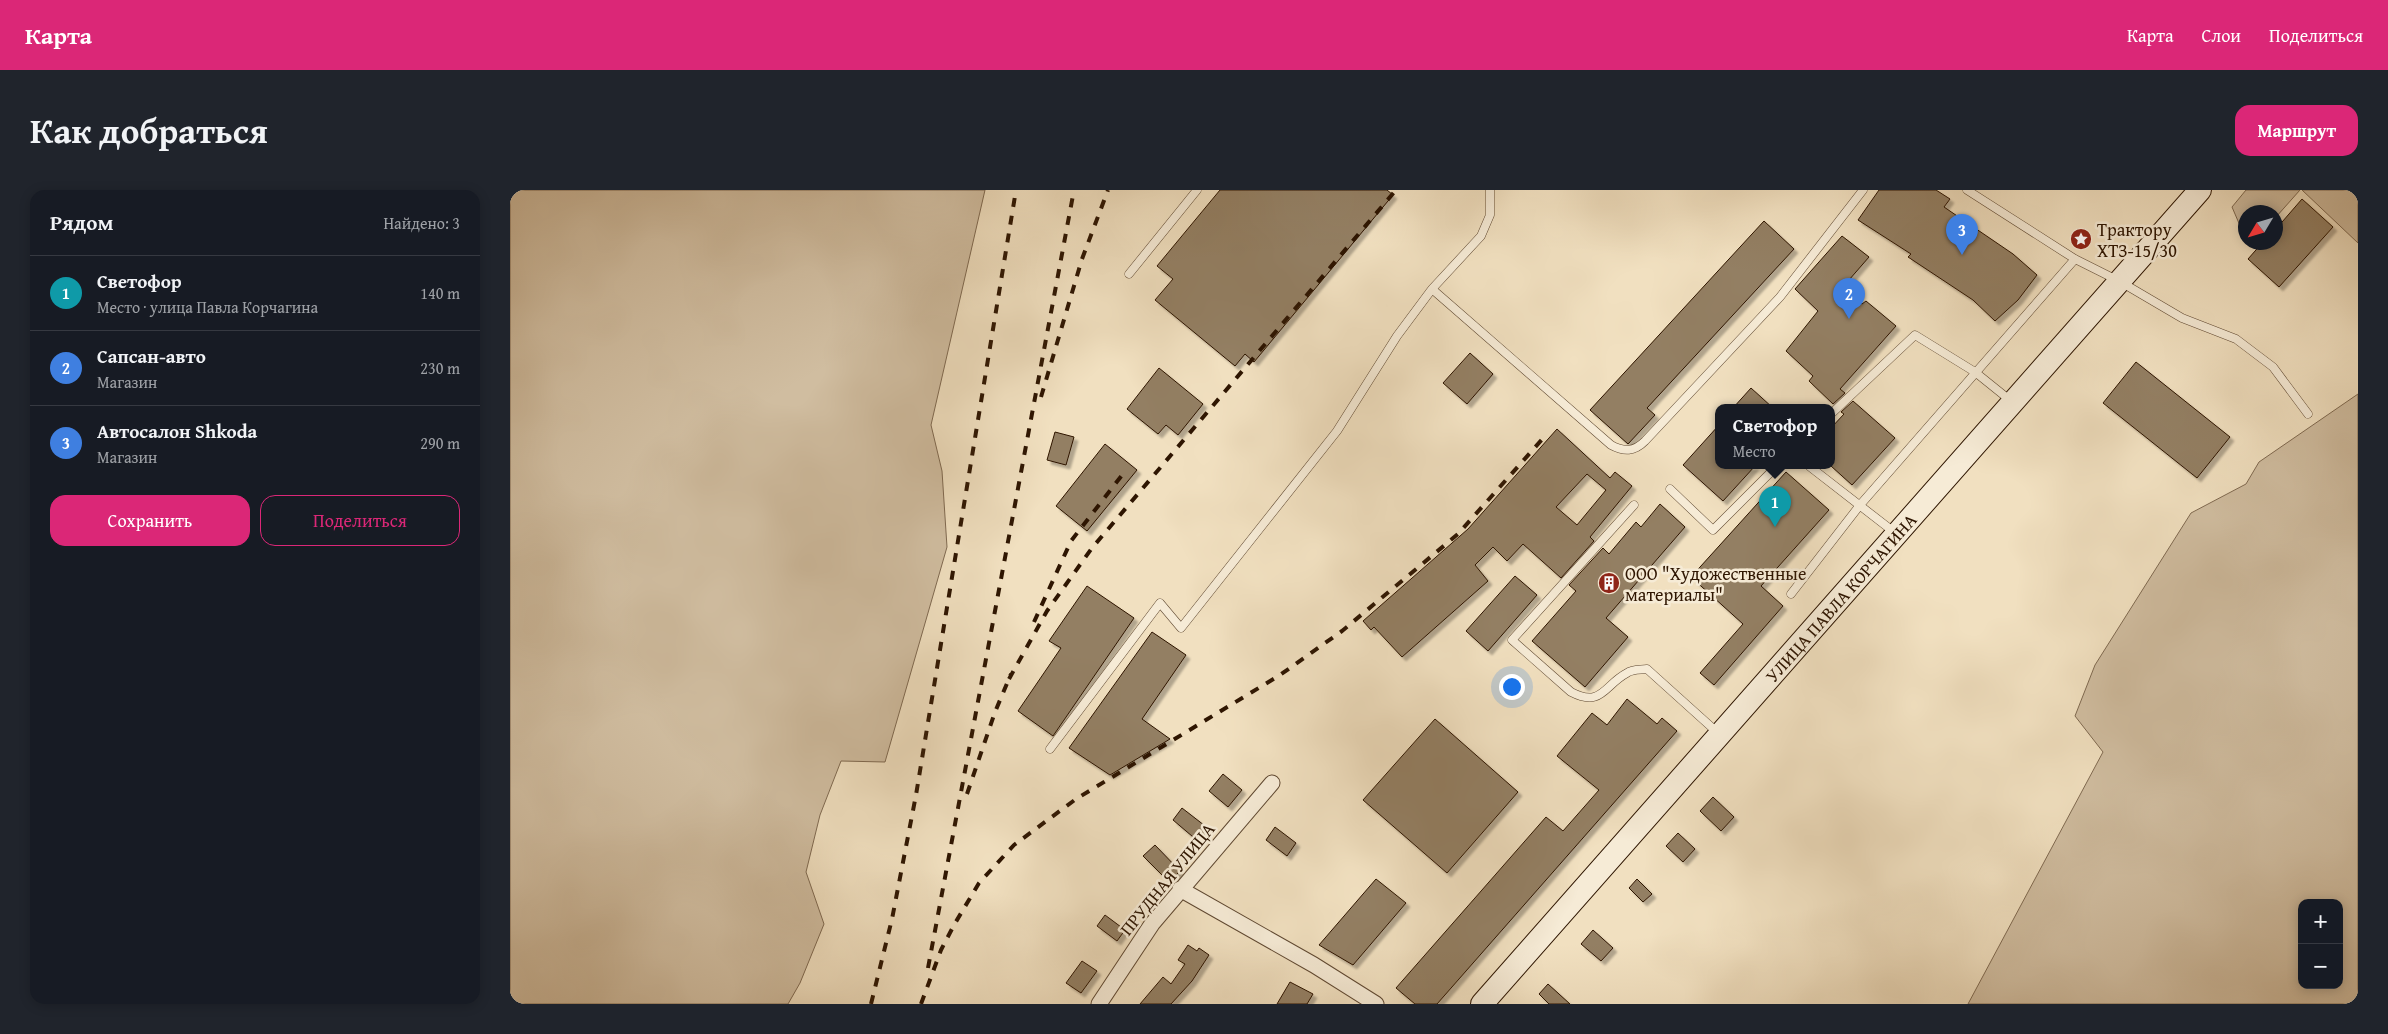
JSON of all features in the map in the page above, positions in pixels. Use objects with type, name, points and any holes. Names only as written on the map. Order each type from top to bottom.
[{"type":"main road","name":"УЛИЦА ПАВЛА КОРЧАГИНА","points":[[1482,1004],[2200,190]]},
{"type":"street","name":"ПРУДНАЯ УЛИЦА","points":[[1099,1004],[1138,943],[1180,889],[1272,783]]},
{"type":"street","points":[[1180,889],[1314,965],[1376,1004]]},
{"type":"lane","points":[[1129,274],[1197,190]]},
{"type":"lane","points":[[1050,750],[1160,603],[1181,628],[1337,432],[1397,336],[1432,289],[1481,236],[1490,215],[1488,190]]},
{"type":"lane","points":[[1432,289],[1611,445],[1618,449],[1631,450],[1645,441],[1780,297],[1863,190]]},
{"type":"lane","points":[[1966,190],[2075,259],[2119,281],[2182,318],[2236,339],[2273,367],[2308,414]]},
{"type":"lane","points":[[1791,594],[1860,505],[2075,259]]},
{"type":"lane","points":[[1835,410],[1914,335],[1975,372],[2013,402]]},
{"type":"lane","points":[[1670,489],[1714,530],[1774,469]]},
{"type":"lane","points":[[1813,469],[1896,534]]},
{"type":"lane","points":[[1634,505],[1512,640],[1571,692],[1582,697],[1597,696],[1627,672],[1646,669],[1720,734]]},
{"type":"shaded area","points":[[510,190],[985,190],[931,425],[942,471],[947,547],[885,762],[841,761],[820,815],[806,872],[824,924],[800,983],[788,1004],[510,1004]]},
{"type":"shaded area","points":[[2246,190],[2300,190],[2283,209],[2283,205],[2238,205],[2238,221],[2232,207]]},
{"type":"shaded area","points":[[2302,190],[2358,190],[2358,243]]},
{"type":"shaded area","points":[[2358,394],[2358,1004],[1968,1004],[2103,752],[2075,716],[2095,665],[2191,513],[2246,484],[2259,462]]},
{"type":"building","points":[[1220,190],[1387,190],[1393,195],[1254,362],[1245,354],[1235,366],[1155,300],[1173,279],[1157,266]]},
{"type":"building","points":[[1879,190],[1936,190],[1950,199],[1944,207],[2013,254],[2037,275],[2018,300],[1995,321],[1973,300],[1908,257],[1911,254],[1858,220]]},
{"type":"building","points":[[2302,199],[2333,227],[2279,287],[2248,259],[2256,250],[2283,250],[2283,221]]},
{"type":"building","points":[[1764,221],[1794,249],[1647,408],[1655,415],[1628,444],[1590,410]]},
{"type":"building","points":[[1842,236],[1869,257],[1842,288],[1862,304],[1866,301],[1896,326],[1840,389],[1845,393],[1833,404],[1809,381],[1813,376],[1786,351],[1818,311],[1795,289]]},
{"type":"building","points":[[1470,353],[1493,374],[1467,404],[1443,383]]},
{"type":"building","points":[[2136,362],[2230,437],[2197,478],[2103,403]]},
{"type":"building","points":[[1159,368],[1203,404],[1178,435],[1166,425],[1158,434],[1127,409]]},
{"type":"building","points":[[1751,388],[1769,404],[1737,404]]},
{"type":"building","points":[[1853,401],[1895,438],[1852,485],[1834,469],[1835,424],[1844,414],[1841,412]]},
{"type":"building","points":[[1557,429],[1610,478],[1615,472],[1632,486],[1590,537],[1594,541],[1561,578],[1523,544],[1507,561],[1493,547],[1475,565],[1488,581],[1402,657],[1374,627],[1371,630],[1363,621],[1468,529]],"holes":[[[1587,474],[1606,490],[1577,525],[1556,507]]]},
{"type":"building","points":[[1715,429],[1715,469],[1752,469],[1723,501],[1683,465]]},
{"type":"building","points":[[1055,432],[1074,437],[1066,465],[1047,460]]},
{"type":"building","points":[[1105,444],[1137,470],[1087,531],[1056,506]]},
{"type":"building","points":[[1786,472],[1829,510],[1761,586],[1783,606],[1714,685],[1700,673],[1743,624],[1691,577]]},
{"type":"building","name":"ООО \"Художественные материалы\"","points":[[1660,504],[1685,527],[1606,618],[1628,637],[1585,687],[1532,641],[1576,591],[1569,585],[1603,548],[1609,554],[1636,522],[1641,527]]},
{"type":"building","points":[[1515,576],[1537,595],[1488,651],[1466,631]]},
{"type":"building","points":[[1087,586],[1134,618],[1053,736],[1018,711],[1061,648],[1049,641]]},
{"type":"building","points":[[1152,632],[1186,655],[1142,719],[1170,739],[1110,775],[1069,748]]},
{"type":"building","points":[[1627,699],[1657,724],[1662,718],[1677,731],[1437,1004],[1415,1004],[1396,988],[1546,817],[1563,831],[1599,790],[1557,756],[1592,713],[1607,725]]},
{"type":"building","points":[[1435,719],[1518,792],[1447,873],[1363,800]]},
{"type":"building","points":[[1223,774],[1242,790],[1228,807],[1209,791]]},
{"type":"building","points":[[1713,797],[1734,817],[1721,831],[1700,811]]},
{"type":"building","points":[[1182,808],[1209,829],[1199,842],[1173,820]]},
{"type":"building","points":[[1275,827],[1296,843],[1287,856],[1266,840]]},
{"type":"building","points":[[1678,833],[1695,849],[1683,862],[1666,846]]},
{"type":"building","points":[[1155,845],[1180,871],[1169,882],[1143,856]]},
{"type":"building","points":[[1376,879],[1406,903],[1353,965],[1319,945]]},
{"type":"building","points":[[1637,879],[1652,894],[1643,902],[1629,888]]},
{"type":"building","points":[[1105,915],[1125,930],[1117,941],[1097,926]]},
{"type":"building","points":[[1593,930],[1613,948],[1601,961],[1581,944]]},
{"type":"building","points":[[1188,945],[1197,951],[1199,948],[1209,955],[1192,981],[1171,1004],[1140,1004],[1163,977],[1171,984],[1185,964],[1178,960]]},
{"type":"building","points":[[1082,961],[1097,971],[1081,993],[1066,983]]},
{"type":"building","points":[[1290,982],[1313,994],[1307,1004],[1277,1004]]},
{"type":"building","points":[[1548,984],[1570,1004],[1549,1004],[1539,994]]},
{"type":"railway","points":[[871,1004],[892,919],[916,795],[1016,190]]},
{"type":"railway","points":[[928,968],[1074,190]]},
{"type":"railway","points":[[1041,397],[1082,259],[1108,190]]},
{"type":"railway","points":[[1009,679],[1047,611],[1092,548],[1396,190]]},
{"type":"railway","points":[[921,1004],[941,950],[954,925],[979,883],[1014,845],[1076,799],[1280,675],[1342,631],[1458,534],[1546,435]]},
{"type":"railway","points":[[1034,622],[1071,541],[1126,470]]},
{"type":"railway","points":[[967,794],[995,712],[1011,674]]},
{"type":"place","name":"Трактору ХТЗ-15/30","points":[[2081,239]]},
{"type":"place","name":"Автосалон Shkoda","points":[[1962,255]]},
{"type":"place","name":"Сапсан-авто","points":[[1849,319]]},
{"type":"place","name":"Светофор","points":[[1775,527]]},
{"type":"place","name":"ООО \"Художественные материалы\"","points":[[1609,583]]}]
